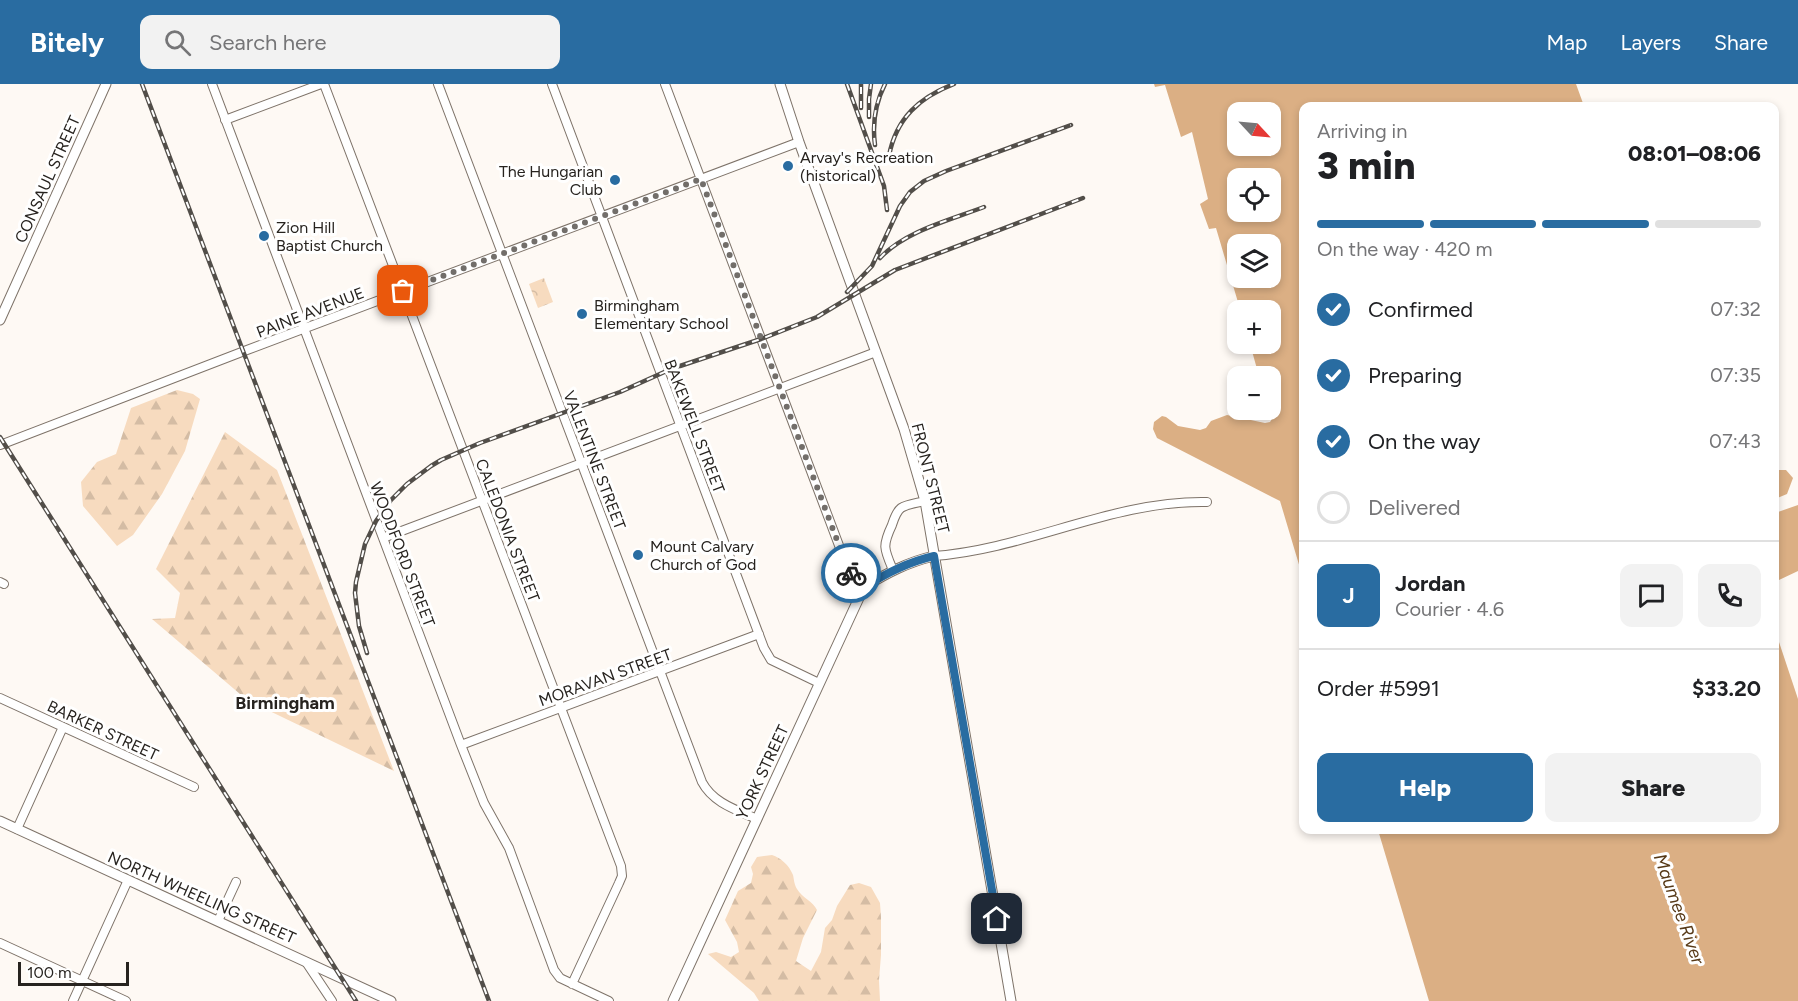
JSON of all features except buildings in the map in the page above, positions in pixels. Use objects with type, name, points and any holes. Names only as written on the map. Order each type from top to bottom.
[{"type":"street","name":"CONSAUL STREET","points":[[0,320],[106,84]]},
{"type":"street","name":"WOODFORD STREET","points":[[212,84],[461,746],[484,803],[508,848],[554,970],[560,978],[609,1001]]},
{"type":"street","points":[[225,120],[322,84]]},
{"type":"street","name":"CALEDONIA STREET","points":[[322,84],[621,866],[622,876],[572,984]]},
{"type":"street","name":"VALENTINE STREET","points":[[438,84],[707,791],[718,801],[757,819]]},
{"type":"street","name":"BAKEWELL STREET","points":[[552,84],[759,634],[771,660],[819,683]]},
{"type":"street","points":[[665,84],[846,564],[854,579],[864,587],[916,560],[995,547],[1072,524],[1151,506],[1175,502],[1208,502]]},
{"type":"street","name":"FRONT STREET","points":[[780,84],[904,429],[925,501],[1011,1001]]},
{"type":"street","name":"PAINE AVENUE","points":[[0,445],[799,142]]},
{"type":"street","points":[[383,538],[876,352]]},
{"type":"street","points":[[893,570],[885,553],[885,538],[902,507],[925,501]]},
{"type":"street","name":"YORK STREET","points":[[674,1001],[864,587]]},
{"type":"street","name":"MORAVAN STREET","points":[[461,746],[759,634]]},
{"type":"street","name":"BARKER STREET","points":[[0,698],[194,787]]},
{"type":"street","points":[[17,829],[63,727]]},
{"type":"street","name":"NORTH WHEELING STREET","points":[[0,821],[391,1001]]},
{"type":"street","points":[[73,1001],[128,880]]},
{"type":"street","points":[[218,921],[236,882]]},
{"type":"street","points":[[0,943],[126,1001]]},
{"type":"street","points":[[305,961],[332,1001]]},
{"type":"green space","points":[[544,278],[553,302],[538,308],[529,284]]},
{"type":"green space","points":[[177,390],[193,394],[200,399],[185,451],[162,494],[133,535],[117,546],[83,506],[81,482],[97,462],[116,454],[131,408]]},
{"type":"green space","points":[[225,432],[277,470],[394,771],[247,700],[152,619],[175,618],[180,593],[156,569]]},
{"type":"green space","points":[[772,855],[787,865],[797,889],[817,910],[803,938],[796,961],[811,971],[821,952],[825,928],[832,920],[837,906],[850,885],[859,883],[871,887],[880,903],[880,1001],[759,1001],[754,993],[708,954],[716,952],[731,957],[739,952],[737,942],[725,920],[738,891],[751,883],[753,874],[751,867],[757,857]]},
{"type":"water","points":[[1154,84],[1576,84],[1583,102],[1299,102],[1299,565],[1280,501],[1157,438],[1153,429],[1154,422],[1162,416],[1178,426],[1200,430],[1206,428],[1211,421],[1227,415],[1227,420],[1251,420],[1265,423],[1281,420],[1281,366],[1256,366],[1253,354],[1281,354],[1281,300],[1237,300],[1234,288],[1281,288],[1281,234],[1227,234],[1227,265],[1216,228],[1209,229],[1200,204],[1208,199],[1192,132],[1181,137],[1165,85],[1155,87]]},
{"type":"water","points":[[1779,470],[1786,470],[1793,478],[1787,494],[1779,497]]},
{"type":"water","points":[[1798,505],[1798,571],[1779,580],[1779,512]]},
{"type":"water","name":"Maumee River","points":[[1779,642],[1798,699],[1798,1001],[1429,1001],[1379,834],[1779,834]]},
{"type":"railway","points":[[142,84],[489,1001]]},
{"type":"railway","points":[[847,84],[884,186],[887,210]]},
{"type":"railway","points":[[861,84],[861,108]]},
{"type":"railway","points":[[869,117],[871,84]]},
{"type":"railway","points":[[875,145],[875,114],[885,84]]},
{"type":"railway","points":[[889,156],[897,131],[911,111],[930,95],[954,84]]},
{"type":"railway","points":[[847,292],[872,266],[900,206],[910,192],[924,181],[1071,125]]},
{"type":"railway","points":[[367,653],[359,626],[355,593],[365,544],[376,521],[391,500],[407,484],[431,466],[480,443],[620,392],[671,369],[761,339],[817,317],[895,270],[1083,198]]},
{"type":"railway","points":[[880,258],[902,240],[915,233],[984,207]]},
{"type":"railway","points":[[0,437],[356,1001]]},
{"type":"way so far","points":[[403,291],[701,179],[851,573]]},
{"type":"place","name":"Arvay's Recreation (historical)","points":[[788,166]]},
{"type":"place","name":"The Hungarian Club","points":[[615,180]]},
{"type":"place","name":"Zion Hill Baptist Church","points":[[264,236]]},
{"type":"place","name":"Birmingham Elementary School","points":[[582,314]]},
{"type":"place","name":"Mount Calvary Church of God","points":[[638,555]]},
{"type":"district","name":"Birmingham","points":[[285,703]]},
{"type":"route","points":[[851,573],[854,579],[864,587],[898,567],[934,556],[997,919]]}]
